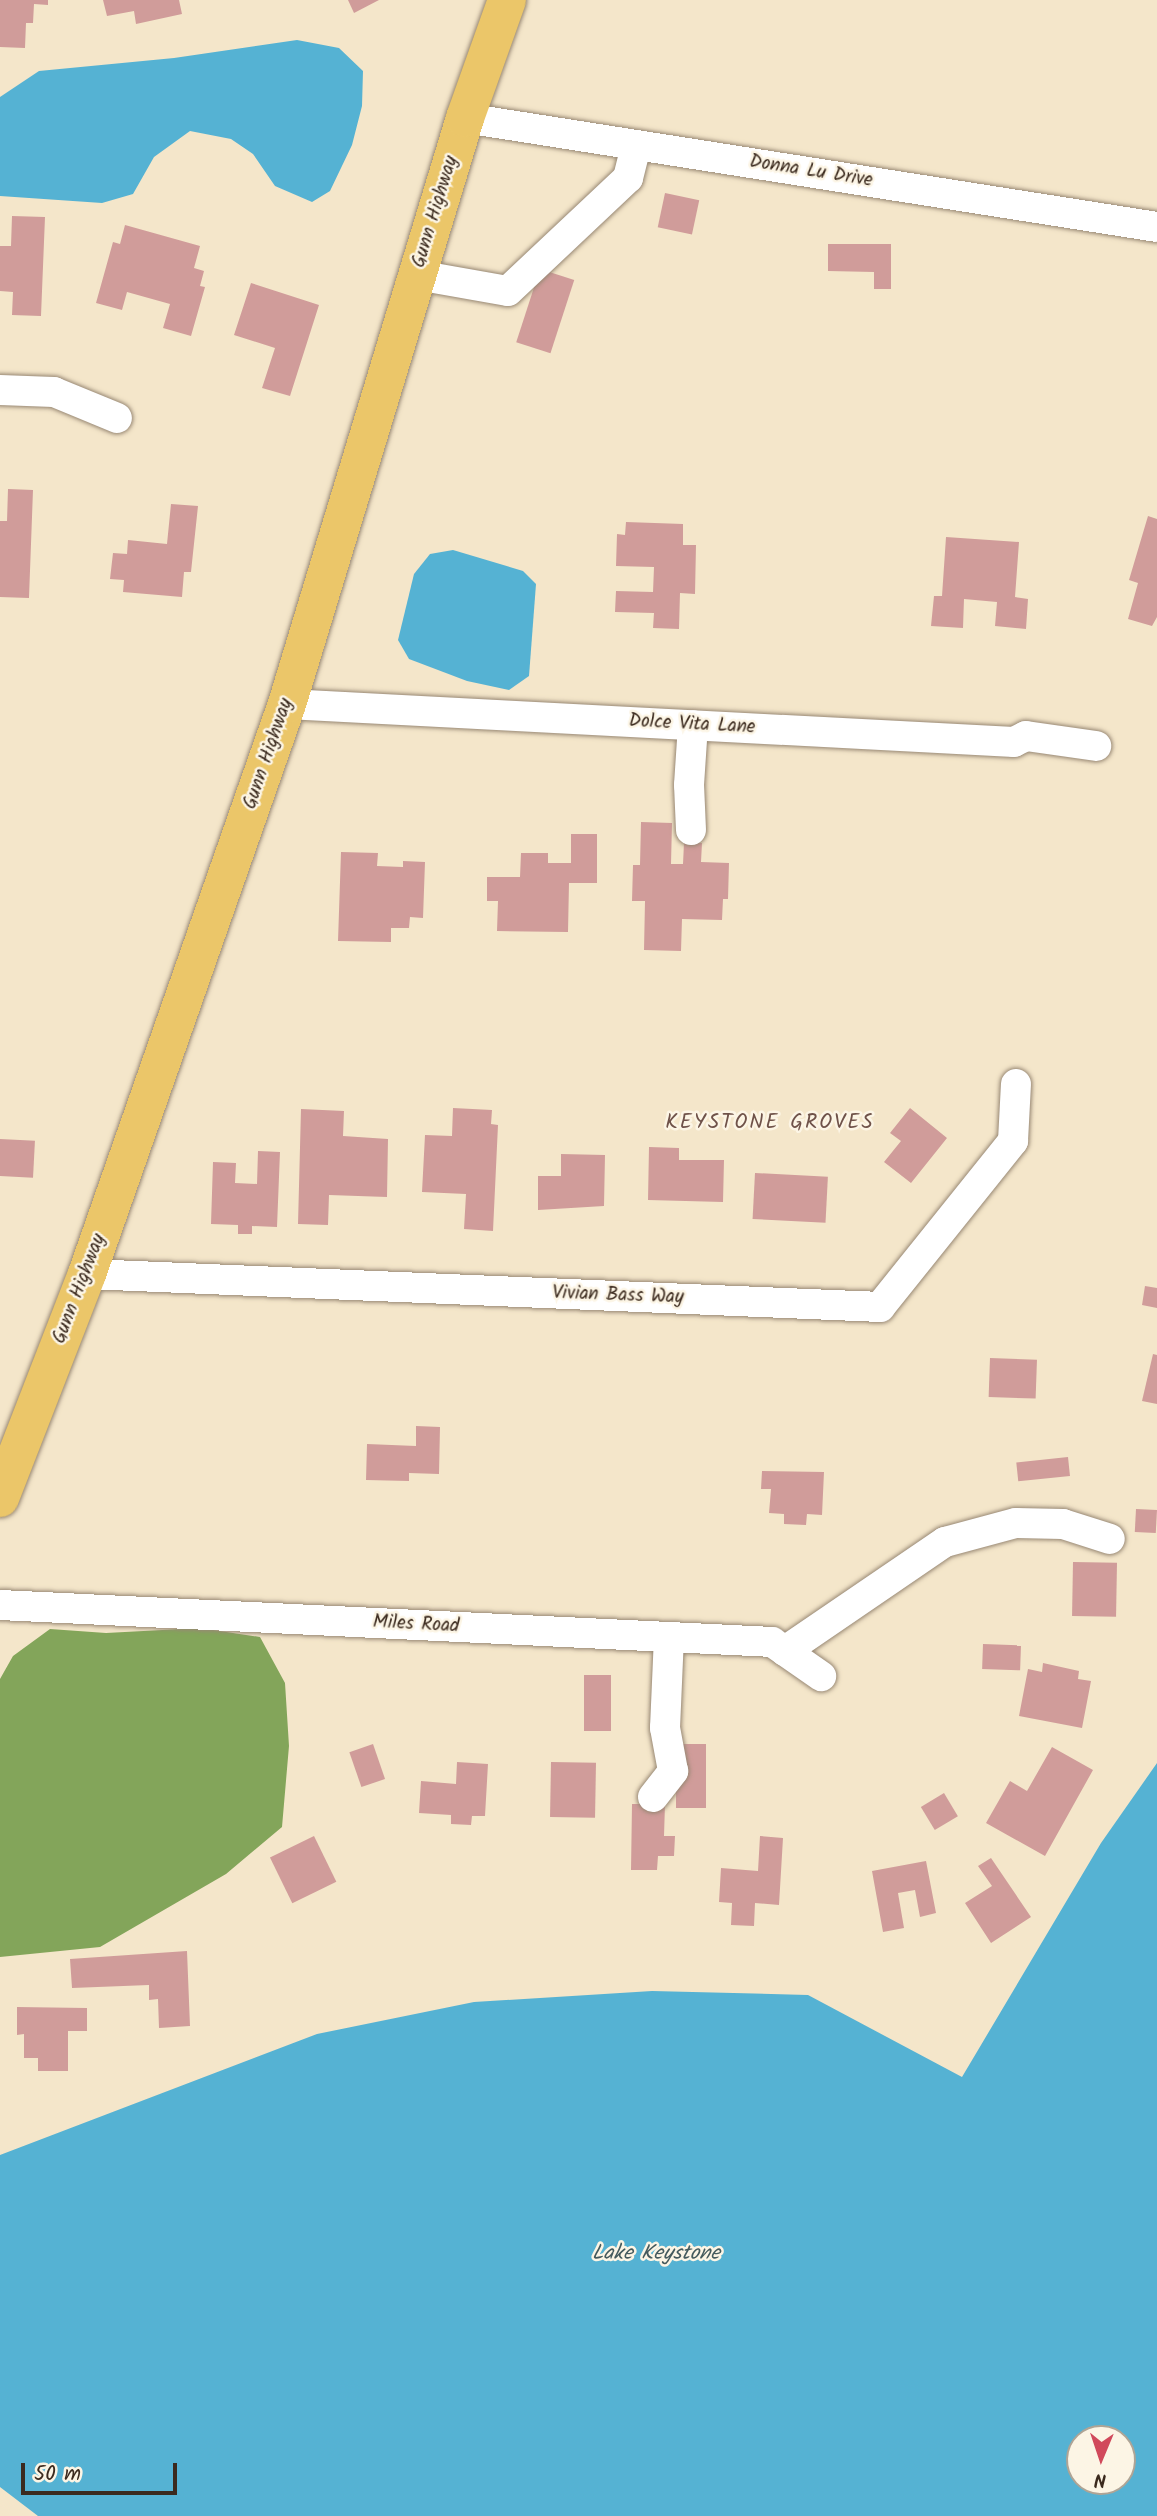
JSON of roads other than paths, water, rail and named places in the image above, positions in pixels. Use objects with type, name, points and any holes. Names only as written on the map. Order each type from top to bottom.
[{"type":"main road","name":"Gunn Highway","points":[[0,1497],[87,1274],[286,704],[465,118],[507,0]]},
{"type":"street","name":"Donna Lu Drive","points":[[465,118],[1157,227]]},
{"type":"street","points":[[417,275],[508,291],[628,178],[636,145]]},
{"type":"street","points":[[0,390],[54,392],[117,418]]},
{"type":"street","name":"Dolce Vita Lane","points":[[286,704],[1014,742],[1026,736],[1096,746]]},
{"type":"street","points":[[691,830],[689,785],[693,725]]},
{"type":"street","name":"Vivian Bass Way","points":[[87,1274],[880,1307],[1013,1141],[1016,1084]]},
{"type":"street","points":[[785,1651],[945,1542],[1016,1523],[1063,1524],[1110,1539]]},
{"type":"street","name":"Miles Road","points":[[0,1605],[772,1642],[821,1676]]},
{"type":"street","points":[[653,1797],[673,1771],[665,1728],[669,1637]]},
{"type":"water","points":[[297,40],[339,48],[363,71],[362,106],[352,145],[330,191],[312,202],[275,186],[253,154],[231,139],[190,131],[154,157],[133,194],[102,203],[0,196],[0,97],[39,71],[174,58]]},
{"type":"water","points":[[453,550],[523,571],[536,584],[529,676],[509,690],[467,681],[409,659],[398,640],[414,574],[430,554]]},
{"type":"water","name":"Lake Keystone","points":[[1157,1763],[1157,2516],[38,2516],[0,2487],[0,2155],[317,2034],[474,2002],[652,1991],[808,1995],[962,2077],[1101,1843]]},
{"type":"district","name":"KEYSTONE GROVES","points":[[770,1123]]}]
